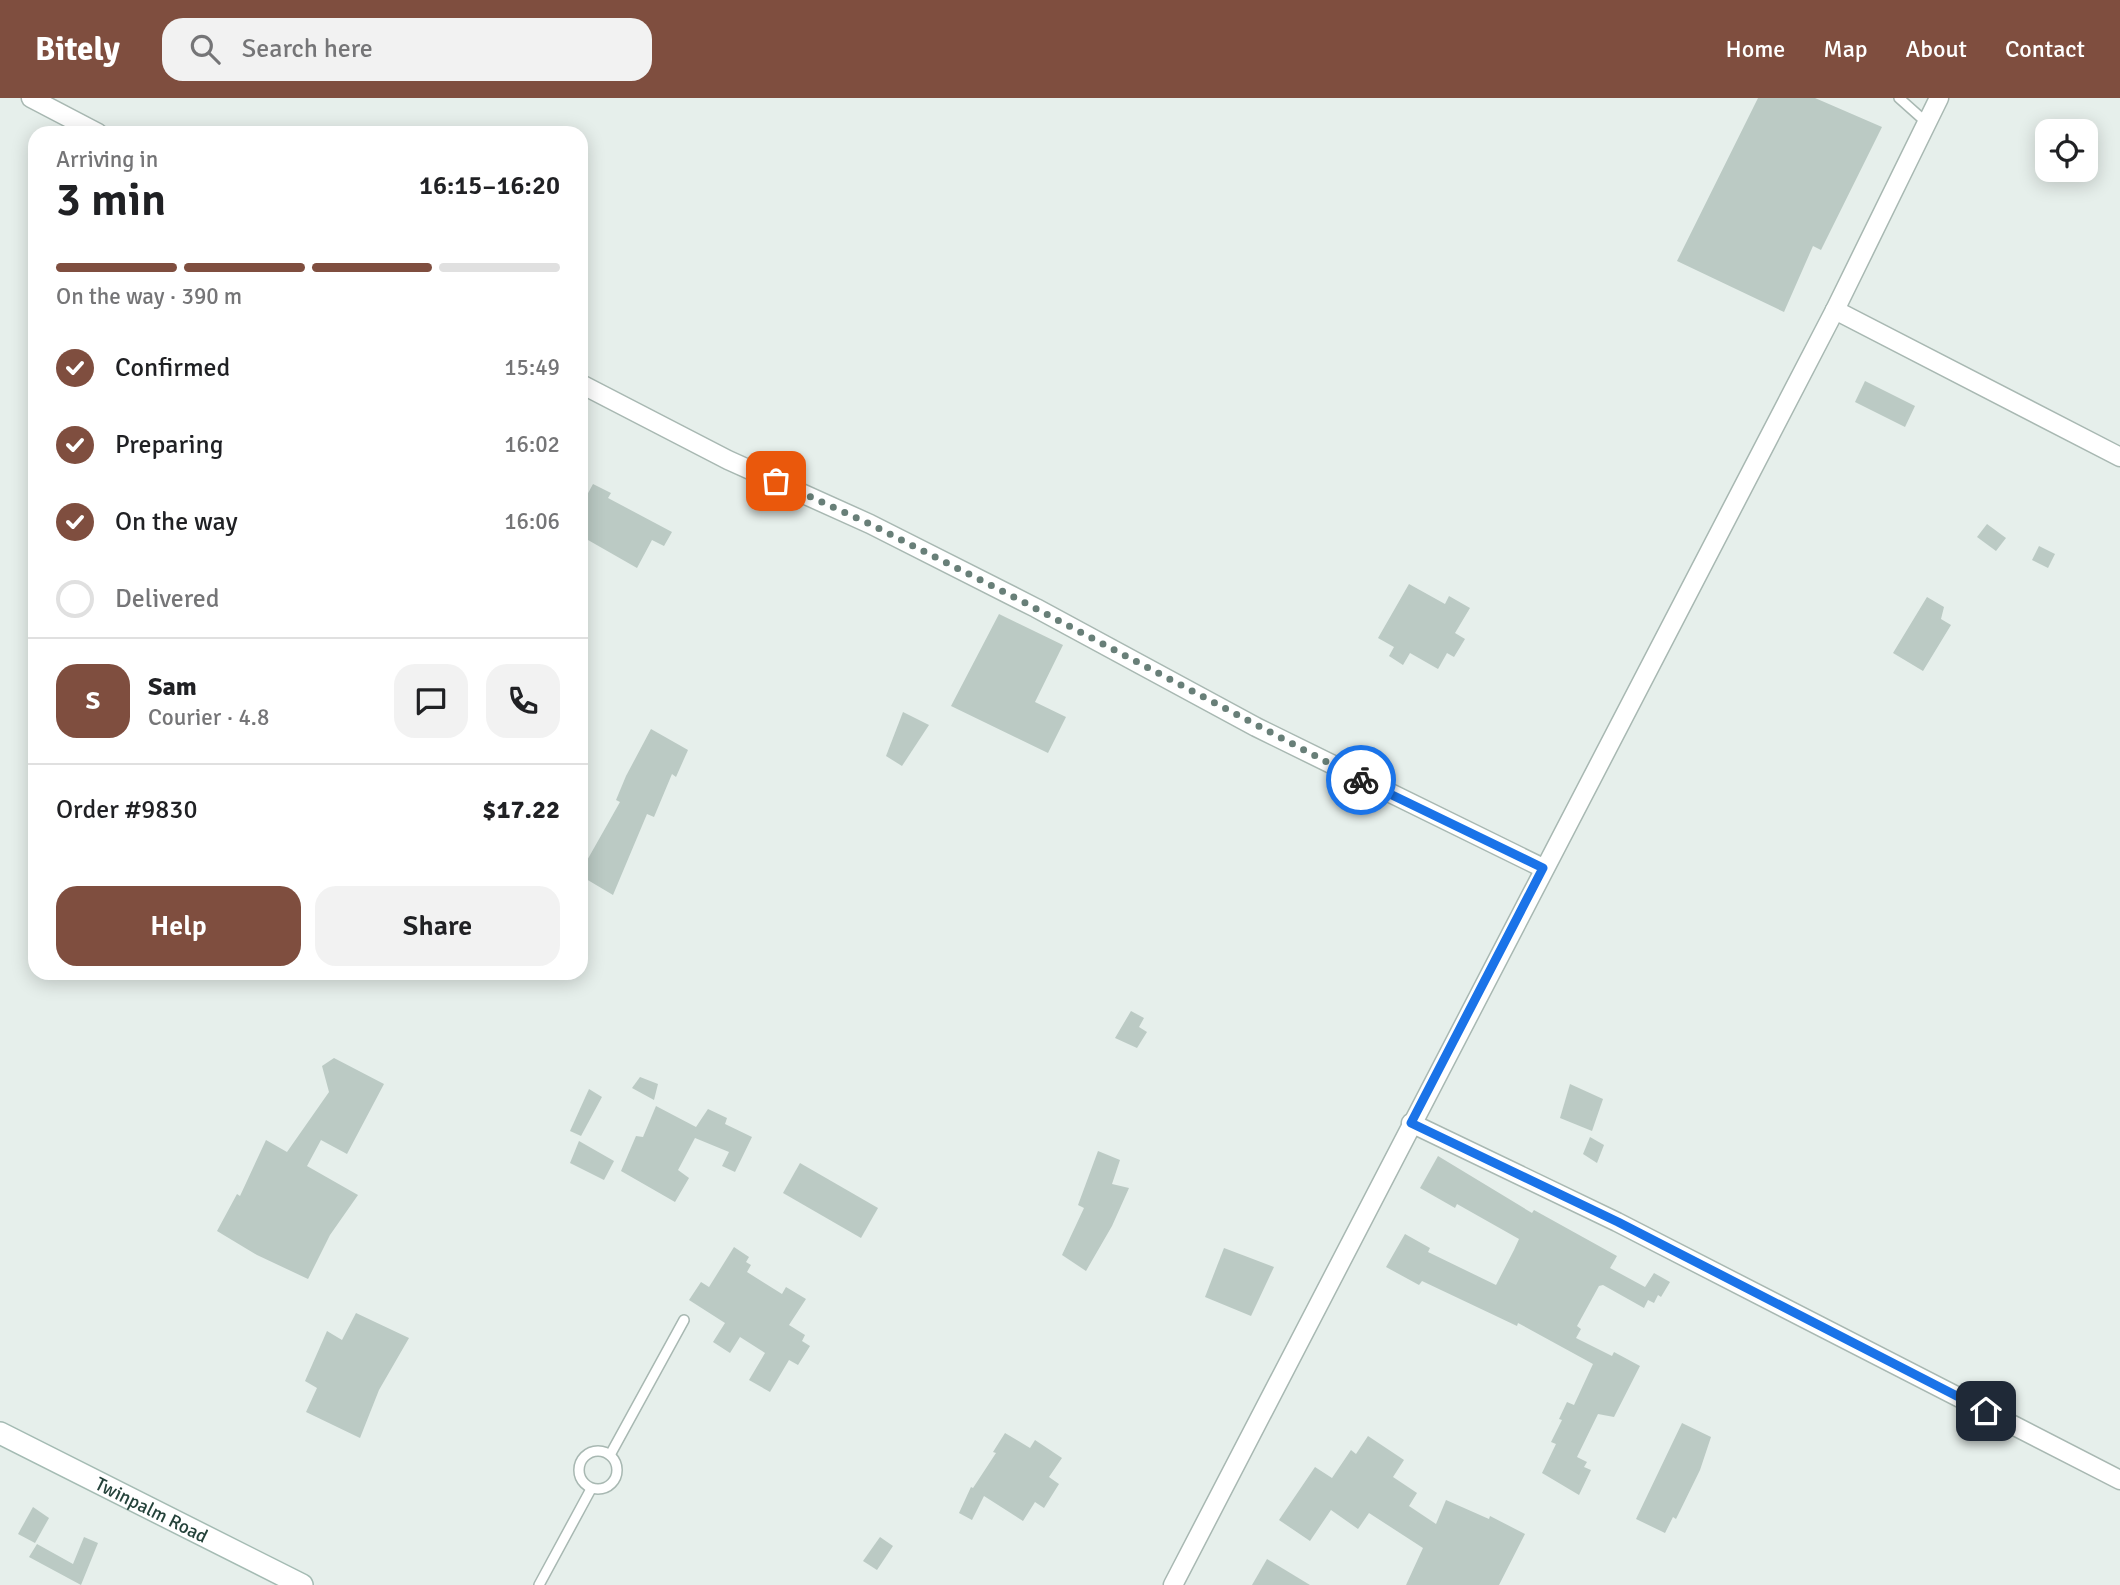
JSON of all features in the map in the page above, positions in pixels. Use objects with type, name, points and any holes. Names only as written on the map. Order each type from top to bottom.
[{"type":"main road","name":"Twinpalm Road","points":[[0,1433],[302,1585]]},
{"type":"street","points":[[31,98],[85,126]]},
{"type":"street","points":[[1173,1585],[1835,310],[1939,98]]},
{"type":"street","points":[[1835,310],[2120,457]]},
{"type":"street","points":[[588,388],[729,460],[870,524],[1036,608],[1256,727],[1543,868]]},
{"type":"street","points":[[1411,1123],[1618,1222],[2120,1480]]},
{"type":"lane","points":[[1899,98],[1927,123]]},
{"type":"lane","points":[[610,1455],[684,1320]]},
{"type":"lane","points":[[596,1451],[610,1455],[616,1462],[616,1479],[606,1489],[591,1489],[585,1485],[579,1473],[582,1459],[596,1451]]},
{"type":"lane","points":[[539,1585],[591,1489]]},
{"type":"building","points":[[1758,98],[1815,98],[1882,127],[1821,250],[1813,246],[1784,312],[1677,261]]},
{"type":"building","points":[[1865,381],[1915,406],[1905,427],[1855,402]]},
{"type":"building","points":[[593,484],[611,493],[608,498],[672,532],[664,546],[652,540],[637,568],[588,540],[588,493]]},
{"type":"building","points":[[1987,524],[2006,538],[1996,551],[1977,537]]},
{"type":"building","points":[[2039,546],[2055,554],[2048,568],[2032,560]]},
{"type":"building","points":[[1409,584],[1445,604],[1449,596],[1470,608],[1455,633],[1465,639],[1454,657],[1447,653],[1438,669],[1410,653],[1403,665],[1389,656],[1394,647],[1378,638]]},
{"type":"building","points":[[1927,597],[1944,607],[1941,619],[1951,625],[1923,671],[1893,653]]},
{"type":"building","points":[[999,614],[1063,645],[1035,702],[1066,717],[1048,753],[951,706]]},
{"type":"building","points":[[903,712],[929,725],[902,766],[886,756]]},
{"type":"building","points":[[651,729],[688,750],[676,777],[672,774],[654,817],[647,814],[613,895],[588,880],[588,859],[620,802],[616,800]]},
{"type":"building","points":[[1131,1011],[1144,1018],[1139,1027],[1147,1032],[1137,1048],[1115,1038]]},
{"type":"building","points":[[334,1058],[384,1084],[347,1154],[321,1140],[307,1166],[358,1195],[330,1235],[308,1279],[257,1255],[217,1231],[237,1194],[240,1196],[266,1140],[287,1152],[329,1092],[322,1066]]},
{"type":"building","points":[[640,1077],[658,1084],[654,1100],[632,1088]]},
{"type":"building","points":[[1570,1084],[1603,1099],[1592,1131],[1560,1118]]},
{"type":"building","points":[[589,1089],[602,1097],[581,1136],[570,1131]]},
{"type":"building","points":[[656,1106],[696,1127],[708,1109],[727,1118],[725,1124],[752,1137],[735,1172],[722,1166],[729,1152],[695,1138],[678,1170],[689,1178],[675,1202],[621,1171],[636,1136],[643,1137]]},
{"type":"building","points":[[1590,1137],[1604,1145],[1597,1163],[1583,1154]]},
{"type":"building","points":[[579,1141],[614,1161],[604,1180],[570,1163]]},
{"type":"building","points":[[1098,1151],[1120,1160],[1112,1184],[1129,1188],[1112,1226],[1086,1271],[1062,1255],[1084,1208],[1078,1205]]},
{"type":"building","points":[[1438,1156],[1532,1213],[1534,1210],[1617,1256],[1610,1268],[1645,1287],[1654,1273],[1670,1282],[1661,1297],[1658,1295],[1654,1303],[1648,1300],[1644,1308],[1603,1285],[1599,1286],[1577,1326],[1581,1329],[1576,1338],[1612,1356],[1614,1352],[1640,1366],[1614,1417],[1598,1414],[1577,1457],[1587,1462],[1584,1467],[1591,1470],[1579,1495],[1542,1473],[1556,1444],[1551,1442],[1562,1420],[1559,1419],[1567,1402],[1574,1405],[1593,1364],[1518,1323],[1517,1326],[1422,1281],[1419,1285],[1386,1267],[1405,1234],[1430,1248],[1428,1252],[1496,1285],[1514,1250],[1519,1239],[1457,1204],[1455,1208],[1420,1188]]},
{"type":"building","points":[[800,1163],[878,1208],[861,1238],[783,1193]]},
{"type":"building","points":[[734,1247],[749,1257],[746,1262],[751,1265],[747,1272],[782,1294],[786,1287],[806,1299],[789,1325],[805,1335],[802,1341],[810,1346],[798,1365],[789,1360],[770,1392],[749,1380],[765,1353],[740,1337],[730,1353],[713,1342],[725,1323],[689,1300],[701,1282],[709,1287]]},
{"type":"building","points":[[1224,1248],[1274,1267],[1251,1316],[1205,1297]]},
{"type":"building","points":[[356,1313],[409,1338],[379,1390],[360,1438],[306,1412],[317,1388],[305,1381],[327,1331],[342,1340]]},
{"type":"building","points":[[1682,1423],[1711,1437],[1700,1470],[1676,1519],[1673,1517],[1665,1533],[1636,1519]]},
{"type":"building","points":[[1005,1433],[1030,1448],[1035,1440],[1062,1458],[1049,1477],[1059,1484],[1044,1508],[1035,1502],[1023,1521],[984,1496],[972,1520],[959,1513],[971,1487],[973,1488],[996,1453],[993,1452]]},
{"type":"building","points":[[1368,1436],[1404,1460],[1393,1477],[1417,1493],[1409,1506],[1436,1524],[1446,1500],[1489,1519],[1490,1516],[1525,1534],[1499,1585],[1406,1585],[1423,1548],[1369,1513],[1358,1529],[1331,1510],[1310,1541],[1279,1520],[1315,1467],[1332,1478],[1351,1450],[1356,1454]]},
{"type":"building","points":[[33,1507],[49,1518],[35,1543],[18,1534]]},
{"type":"building","points":[[84,1537],[98,1543],[81,1585],[29,1557],[37,1544],[73,1564]]},
{"type":"building","points":[[880,1537],[893,1546],[877,1570],[863,1561]]},
{"type":"building","points":[[1267,1559],[1310,1585],[1252,1585]]},
{"type":"way so far","points":[[776,481],[870,524],[1012,596],[1361,780]]},
{"type":"route","points":[[1361,780],[1543,868],[1411,1123],[1618,1222],[1986,1411]]}]
